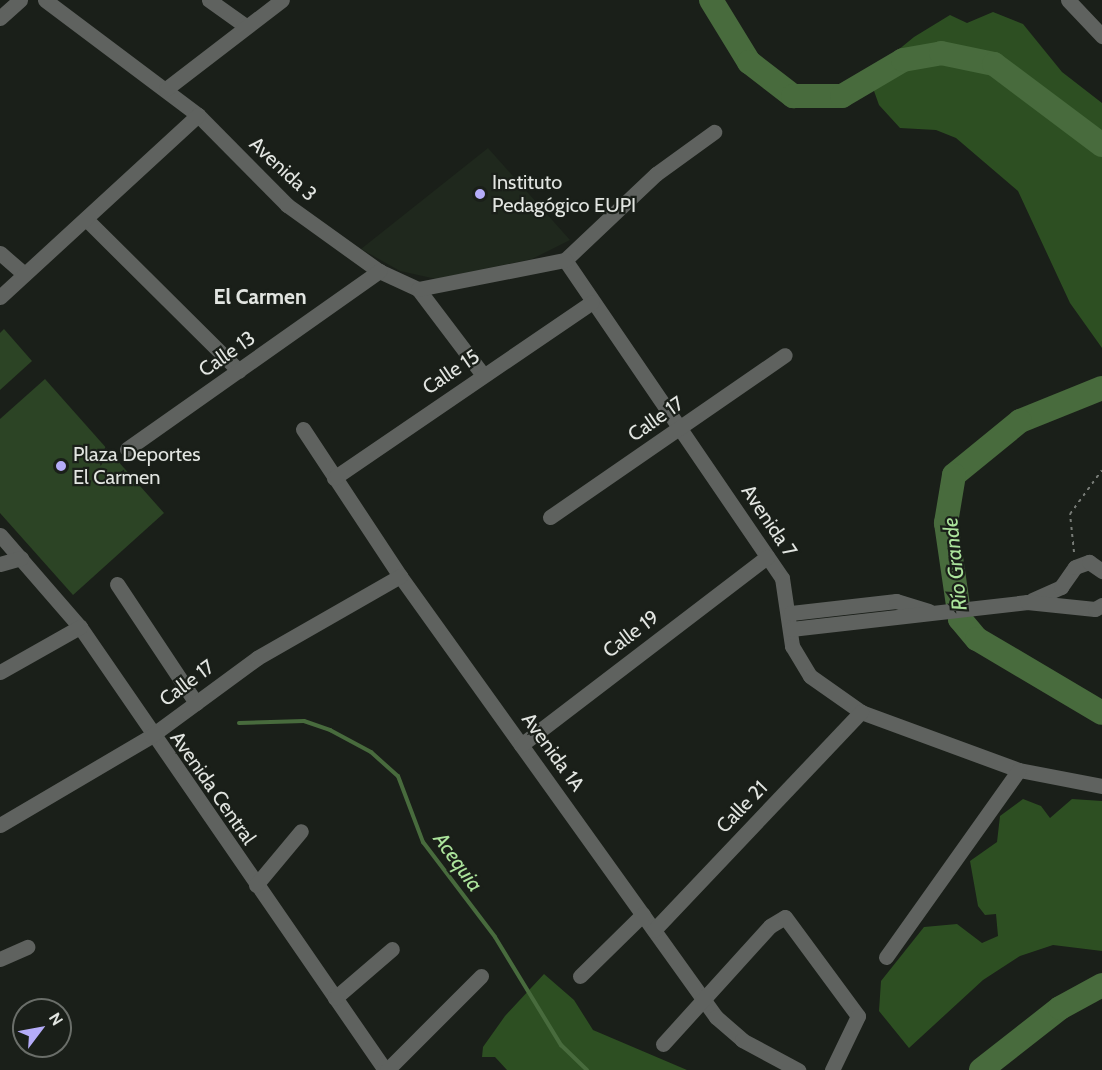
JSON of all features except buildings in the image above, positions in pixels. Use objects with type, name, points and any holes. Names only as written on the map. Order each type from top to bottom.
[{"type":"street","points":[[0,18],[20,0]]},
{"type":"street","name":"Avenida 3","points":[[45,0],[198,115],[287,205],[379,271],[418,289],[483,375]]},
{"type":"street","points":[[209,0],[244,25]]},
{"type":"street","points":[[166,89],[244,25],[282,0]]},
{"type":"street","points":[[1068,0],[1102,36]]},
{"type":"street","points":[[0,297],[87,220],[198,115]]},
{"type":"street","points":[[418,289],[566,260],[657,174],[714,132]]},
{"type":"street","points":[[87,220],[239,371]]},
{"type":"street","points":[[0,254],[24,274]]},
{"type":"street","name":"Avenida 7","points":[[566,260],[592,302],[782,578],[791,613],[791,629],[797,661],[810,676],[861,712],[1019,770],[1102,786]]},
{"type":"street","name":"Calle 13","points":[[128,449],[379,271]]},
{"type":"street","name":"Calle 15","points":[[334,478],[592,302]]},
{"type":"street","name":"Calle 17","points":[[550,517],[785,354]]},
{"type":"street","name":"Avenida 1A","points":[[303,429],[400,576],[703,999],[742,1040],[798,1070]]},
{"type":"street","name":"Avenida Central","points":[[0,535],[80,627],[152,736],[386,1070]]},
{"type":"street","name":"Calle 19","points":[[521,745],[767,556]]},
{"type":"street","points":[[0,564],[21,558]]},
{"type":"street","points":[[1027,602],[1061,587],[1075,567],[1089,562],[1102,571]]},
{"type":"street","name":"Calle 17","points":[[0,825],[152,736],[256,658],[400,576]]},
{"type":"street","points":[[117,584],[196,703]]},
{"type":"street","points":[[791,613],[896,601],[940,612]]},
{"type":"street","points":[[791,629],[1027,602],[1095,609],[1102,605]]},
{"type":"street","points":[[0,672],[80,627]]},
{"type":"street","name":"Calle 21","points":[[654,930],[861,712]]},
{"type":"street","points":[[886,957],[1019,770]]},
{"type":"street","points":[[256,885],[301,831]]},
{"type":"street","points":[[579,976],[643,914]]},
{"type":"street","points":[[663,1044],[779,918],[791,920],[858,1016],[832,1070]]},
{"type":"street","points":[[0,959],[27,946]]},
{"type":"street","points":[[335,998],[392,949]]},
{"type":"street","points":[[386,1070],[481,976]]},
{"type":"path","points":[[1075,567],[1070,514],[1102,470]]},
{"type":"shaded area","name":"Instituto Pedagógico EUPI","points":[[488,148],[570,240],[532,259],[436,279],[400,271],[361,249]]},
{"type":"green space","points":[[993,12],[1023,24],[1062,72],[1102,103],[1102,348],[1070,303],[1018,191],[956,138],[936,130],[900,128],[879,105],[874,91],[881,64],[914,37],[950,15],[967,23]]},
{"type":"green space","points":[[4,329],[32,361],[0,390],[0,333]]},
{"type":"green space","name":"Plaza Deportes El Carmen","points":[[45,379],[164,513],[73,595],[0,513],[0,419]]},
{"type":"green space","points":[[1023,799],[1041,806],[1050,818],[1072,799],[1102,801],[1102,951],[1053,945],[1020,956],[983,980],[909,1048],[879,1011],[881,981],[924,927],[957,924],[982,943],[998,936],[996,914],[985,915],[978,906],[970,861],[997,842],[1000,816]]},
{"type":"green space","points":[[544,974],[574,1000],[593,1030],[687,1070],[507,1070],[495,1057],[482,1057],[483,1047],[505,1016]]},
{"type":"waterway","points":[[711,0],[749,62],[793,96],[842,96],[903,60],[941,53],[994,64],[1102,145]]},
{"type":"waterway","name":"Río Grande","points":[[1102,388],[1020,421],[954,475],[946,523],[960,619],[977,639],[1102,713]]},
{"type":"waterway","name":"Acequia","points":[[239,723],[304,721],[330,730],[371,752],[398,776],[423,842],[495,937],[561,1045],[587,1070]]},
{"type":"waterway","name":"Río Grande","points":[[981,1070],[1060,1008],[1102,985]]},
{"type":"place","name":"Instituto Pedagógico EUPI","points":[[480,194]]},
{"type":"place","name":"Plaza Deportes El Carmen","points":[[61,466]]},
{"type":"district","name":"El Carmen","points":[[260,297]]}]
